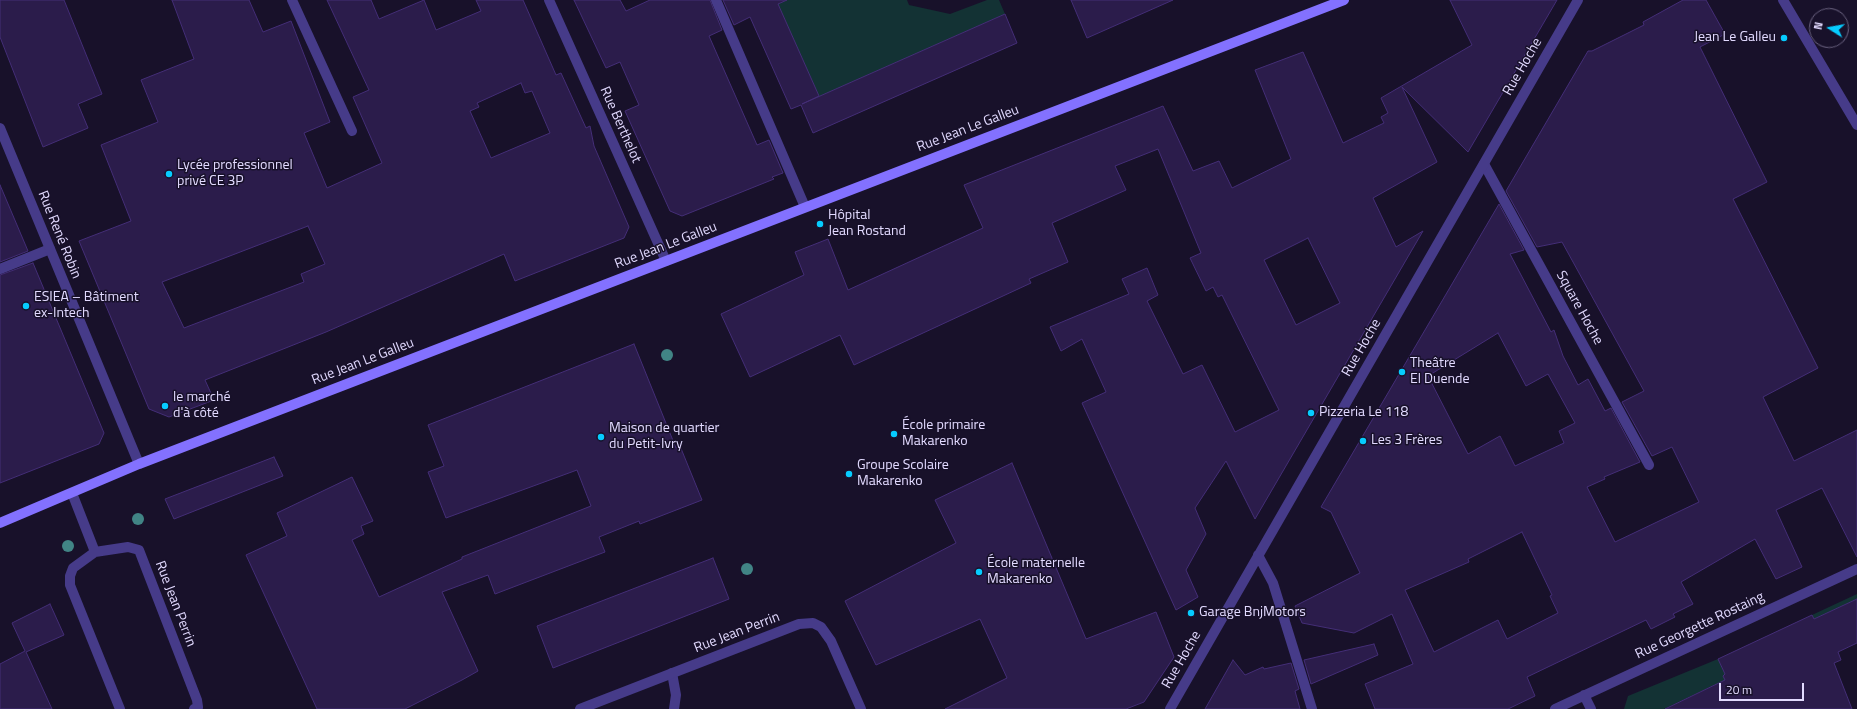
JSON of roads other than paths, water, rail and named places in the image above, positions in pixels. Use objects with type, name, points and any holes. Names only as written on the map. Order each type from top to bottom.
[{"type":"main road","name":"Rue Jean Le Galleu","points":[[0,523],[139,464],[1344,0]]},
{"type":"street","points":[[292,0],[352,132]]},
{"type":"street","name":"Rue Berthelot","points":[[549,0],[666,261]]},
{"type":"street","points":[[716,0],[806,207]]},
{"type":"street","name":"Rue Hoche","points":[[1170,709],[1578,0]]},
{"type":"street","points":[[1783,0],[1857,125]]},
{"type":"street","name":"Rue René Robin","points":[[0,128],[139,464]]},
{"type":"street","name":"Square Hoche","points":[[1484,164],[1649,465]]},
{"type":"street","points":[[0,270],[50,249]]},
{"type":"street","points":[[72,493],[95,552]]},
{"type":"street","name":"Rue Jean Perrin","points":[[120,709],[70,585],[70,576],[73,568],[95,552],[128,547],[139,550],[198,700],[198,706],[194,709]]},
{"type":"street","points":[[1258,555],[1273,583],[1312,709]]},
{"type":"street","name":"Rue Georgette Rostaing","points":[[1555,709],[1857,569]]},
{"type":"street","name":"Rue Jean Perrin","points":[[580,709],[799,624],[813,623],[821,627],[831,641],[861,709]]},
{"type":"street","points":[[672,673],[676,695],[674,709]]},
{"type":"street","points":[[1584,695],[1591,709]]},
{"type":"place","name":"Jean Le Galleu","points":[[1784,38]]},
{"type":"place","name":"Lycée professionnel privé CE 3P","points":[[169,174]]},
{"type":"place","name":"Hôpital Jean Rostand","points":[[820,224]]},
{"type":"place","name":"ESIEA – Bâtiment ex-Intech","points":[[26,306]]},
{"type":"place","name":"Theâtre El Duende","points":[[1402,372]]},
{"type":"place","name":"le marché d'à côté","points":[[165,406]]},
{"type":"place","name":"Pizzeria Le 118","points":[[1311,413]]},
{"type":"place","name":"École primaire Makarenko","points":[[894,434]]},
{"type":"place","name":"Maison de quartier du Petit-Ivry","points":[[601,437]]},
{"type":"place","name":"Les 3 Frères","points":[[1363,441]]},
{"type":"place","name":"Groupe Scolaire Makarenko","points":[[849,474]]},
{"type":"place","name":"École maternelle Makarenko","points":[[979,572]]},
{"type":"place","name":"Garage BnjMotors","points":[[1191,613]]}]
